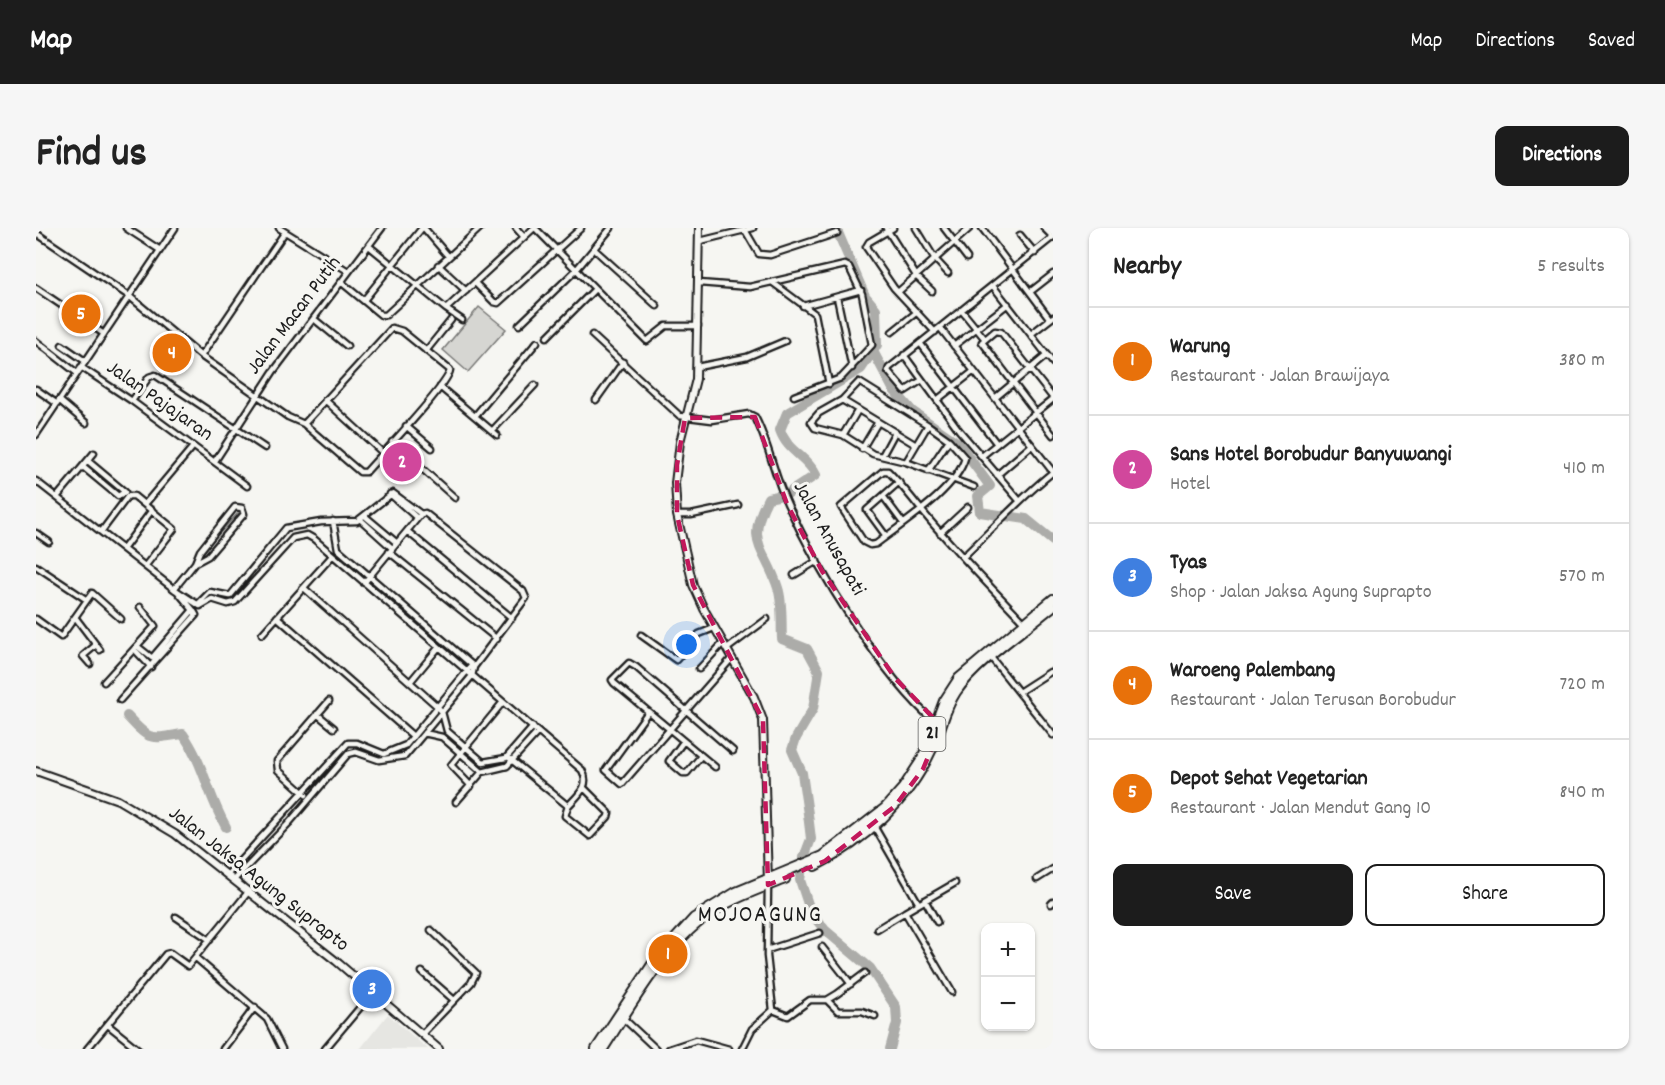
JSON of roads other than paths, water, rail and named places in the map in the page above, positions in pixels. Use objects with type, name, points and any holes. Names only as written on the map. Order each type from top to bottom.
[{"type":"highway","name":"21","points":[[808,867],[887,806],[922,759],[957,690],[1024,622],[1053,599]]},
{"type":"highway","name":"21","points":[[990,655],[1053,606]]},
{"type":"highway","name":"21","points":[[596,1049],[653,963],[681,930],[718,902],[833,856],[874,826],[916,780],[938,724]]},
{"type":"highway","name":"21","points":[[603,1049],[685,934],[717,909],[768,882]]},
{"type":"street","points":[[126,228],[160,250]]},
{"type":"street","name":"Jalan Pajajaran","points":[[36,435],[175,228]]},
{"type":"street","points":[[279,228],[348,272]]},
{"type":"street","name":"Jalan Macan Putih","points":[[217,463],[234,429],[257,396],[382,228]]},
{"type":"street","points":[[364,300],[423,228],[448,256]]},
{"type":"street","points":[[340,282],[381,315],[390,313],[438,265],[480,228]]},
{"type":"street","points":[[516,228],[524,237]]},
{"type":"street","points":[[446,309],[534,228],[647,341],[666,326],[698,326]]},
{"type":"street","points":[[475,283],[494,302],[498,303],[581,228]]},
{"type":"street","points":[[519,325],[576,270],[611,228]]},
{"type":"street","points":[[699,228],[697,367],[677,465],[677,514],[693,585],[714,628],[754,698],[763,720],[768,882],[767,950],[773,1010]]},
{"type":"street","points":[[700,241],[753,228]]},
{"type":"street","points":[[916,228],[935,259],[948,273]]},
{"type":"street","points":[[944,228],[953,243],[967,258]]},
{"type":"street","points":[[898,292],[970,228]]},
{"type":"street","points":[[982,228],[1052,318],[1031,334]]},
{"type":"street","points":[[922,380],[904,391],[888,371],[890,366],[1014,271],[1053,237],[1044,228]]},
{"type":"street","points":[[932,291],[917,277],[889,229],[867,243],[866,247],[898,292],[935,332]]},
{"type":"street","points":[[745,230],[760,255],[774,255],[837,233]]},
{"type":"street","points":[[201,356],[285,232]]},
{"type":"street","points":[[36,233],[129,296],[201,356],[257,396],[288,417],[304,424],[360,472],[366,472],[451,373],[399,329],[392,328],[304,424]]},
{"type":"street","points":[[1020,235],[1035,253]]},
{"type":"street","points":[[369,246],[462,320]]},
{"type":"street","points":[[594,249],[657,306]]},
{"type":"street","points":[[438,265],[466,291]]},
{"type":"street","points":[[699,283],[721,283],[741,288],[846,265],[861,290],[872,345],[852,368],[829,384],[794,396]]},
{"type":"street","points":[[1030,292],[1052,276]]},
{"type":"street","points":[[772,282],[815,314]]},
{"type":"street","points":[[993,286],[1053,363]]},
{"type":"street","points":[[36,288],[104,334]]},
{"type":"street","points":[[547,337],[594,290]]},
{"type":"street","points":[[803,306],[861,290]]},
{"type":"street","points":[[837,297],[852,368]]},
{"type":"street","points":[[813,304],[829,384]]},
{"type":"street","points":[[954,346],[1008,304]]},
{"type":"street","points":[[962,311],[985,339]]},
{"type":"street","points":[[891,332],[917,312]]},
{"type":"street","points":[[314,319],[347,346]]},
{"type":"street","points":[[426,351],[451,320]]},
{"type":"street","points":[[941,328],[1053,472],[1018,499],[997,525],[963,558]]},
{"type":"street","points":[[981,456],[997,444],[1035,413],[1053,399],[1001,332],[995,331],[982,342],[983,346],[1012,384],[1035,413],[1053,435]]},
{"type":"street","points":[[592,335],[674,412],[685,418]]},
{"type":"street","points":[[36,341],[77,372]]},
{"type":"street","points":[[697,367],[728,362],[785,341]]},
{"type":"street","points":[[475,416],[537,342]]},
{"type":"street","points":[[920,343],[997,444]]},
{"type":"street","points":[[62,345],[85,361]]},
{"type":"street","points":[[904,355],[981,456],[1018,499]]},
{"type":"street","points":[[995,398],[1047,355]]},
{"type":"street","points":[[596,400],[623,362]]},
{"type":"street","name":"Jalan Pajajaran","points":[[81,367],[132,401],[192,448],[217,463],[247,486]]},
{"type":"street","points":[[937,400],[974,371]]},
{"type":"street","points":[[132,401],[149,377],[156,375],[265,448]]},
{"type":"street","points":[[974,487],[953,478],[906,462],[862,449],[843,435],[815,428],[811,424],[819,413],[842,400],[858,382],[928,424],[949,440],[966,459],[953,478],[921,509],[876,544],[867,545],[842,506],[884,471],[888,471],[899,482],[921,509],[940,533],[1024,622]]},
{"type":"street","points":[[441,387],[495,433],[535,385]]},
{"type":"street","points":[[36,389],[57,401],[86,423]]},
{"type":"street","points":[[325,400],[383,453]]},
{"type":"street","points":[[842,400],[916,445]]},
{"type":"street","points":[[843,435],[858,410]]},
{"type":"street","name":"Jalan Anusapati","points":[[685,418],[712,420],[753,415],[779,486],[817,561],[856,624],[895,678],[938,724]]},
{"type":"street","points":[[862,449],[878,422]]},
{"type":"street","points":[[906,462],[928,424]]},
{"type":"street","points":[[406,426],[432,448]]},
{"type":"street","points":[[882,456],[895,432]]},
{"type":"street","points":[[928,471],[949,440]]},
{"type":"street","points":[[392,442],[454,498]]},
{"type":"street","points":[[997,475],[1032,445]]},
{"type":"street","points":[[145,504],[192,448]]},
{"type":"street","points":[[57,497],[94,453]]},
{"type":"street","points":[[83,467],[118,496],[125,492],[88,461]]},
{"type":"street","points":[[36,481],[146,565],[176,591],[196,615],[120,700]]},
{"type":"street","points":[[886,536],[867,511],[899,482]]},
{"type":"street","points":[[198,604],[210,592],[230,596],[271,544],[292,525],[361,520],[390,494],[419,516]]},
{"type":"street","points":[[101,532],[130,495],[145,504],[174,529],[146,565]]},
{"type":"street","points":[[883,496],[903,523]]},
{"type":"street","points":[[677,514],[691,515],[738,505]]},
{"type":"street","points":[[176,591],[195,563],[200,550],[235,507],[242,507],[244,514],[208,556],[195,563]]},
{"type":"street","points":[[940,533],[968,507]]},
{"type":"street","points":[[124,548],[152,510]]},
{"type":"street","points":[[227,875],[348,743],[357,743],[384,754],[401,749],[497,639],[526,598],[523,591],[429,514],[419,516],[364,583]]},
{"type":"street","points":[[366,517],[397,543]]},
{"type":"street","points":[[361,520],[391,550],[497,639]]},
{"type":"street","points":[[333,521],[338,549],[473,666]]},
{"type":"street","points":[[407,531],[512,618]]},
{"type":"street","points":[[36,533],[49,542]]},
{"type":"street","points":[[176,591],[202,606],[212,599],[228,604],[235,602],[293,538],[307,535],[582,770],[585,778],[584,788],[567,806],[565,816],[587,835],[592,834],[609,813],[584,788]]},
{"type":"street","points":[[271,544],[280,551]]},
{"type":"street","points":[[262,634],[332,556]]},
{"type":"street","points":[[794,575],[817,561]]},
{"type":"street","points":[[36,566],[87,600]]},
{"type":"street","points":[[304,588],[438,707],[442,712],[447,731],[483,762],[501,761],[508,757],[532,727]]},
{"type":"street","points":[[36,619],[61,637],[92,593],[121,619]]},
{"type":"street","points":[[104,682],[155,626],[140,607]]},
{"type":"street","points":[[149,665],[152,658],[194,610]]},
{"type":"street","points":[[75,617],[100,650]]},
{"type":"street","points":[[277,617],[413,736]]},
{"type":"street","points":[[699,669],[725,646],[767,619]]},
{"type":"street","points":[[641,635],[676,660],[699,634],[714,628]]},
{"type":"street","points":[[90,664],[83,656],[96,645]]},
{"type":"street","points":[[410,682],[439,647]]},
{"type":"street","points":[[135,648],[152,658]]},
{"type":"street","points":[[135,648],[149,665]]},
{"type":"street","points":[[990,655],[1053,735]]},
{"type":"street","points":[[648,712],[608,766],[607,773],[624,783],[732,658]]},
{"type":"street","points":[[715,767],[613,681],[627,664],[636,667],[733,751]]},
{"type":"street","points":[[234,880],[352,752],[373,760],[396,759],[410,752],[472,676],[473,666]]},
{"type":"street","points":[[1019,692],[1050,672]]},
{"type":"street","points":[[310,798],[279,770],[277,761],[329,700]]},
{"type":"street","points":[[471,786],[451,766],[503,702]]},
{"type":"street","points":[[317,714],[334,728]]},
{"type":"street","points":[[419,730],[424,734],[442,737],[482,772]]},
{"type":"street","points":[[442,737],[447,731]]},
{"type":"street","points":[[456,802],[482,772],[507,766],[538,732]]},
{"type":"street","points":[[683,742],[670,763],[687,773],[701,756]]},
{"type":"street","points":[[508,757],[567,806]]},
{"type":"street","name":"Jalan Jaksa Agung Suprapto","points":[[36,771],[118,800],[175,834],[374,992],[439,1049]]},
{"type":"street","points":[[874,826],[919,904]]},
{"type":"street","points":[[255,846],[261,852]]},
{"type":"street","points":[[1037,879],[1053,869]]},
{"type":"street","points":[[877,929],[955,883]]},
{"type":"street","points":[[90,1048],[166,954],[171,953],[189,965],[249,891]]},
{"type":"street","points":[[925,900],[937,922]]},
{"type":"street","points":[[905,912],[952,992]]},
{"type":"street","points":[[176,917],[210,940]]},
{"type":"street","points":[[422,1034],[476,973],[431,930]]},
{"type":"street","points":[[767,950],[820,933]]},
{"type":"street","points":[[822,946],[851,984]]},
{"type":"street","points":[[196,958],[267,1019],[282,1049]]},
{"type":"street","points":[[422,972],[454,1000]]},
{"type":"street","points":[[773,1010],[788,1016],[810,1000],[827,1000],[865,973]]},
{"type":"street","points":[[325,1049],[374,992]]},
{"type":"street","points":[[827,1000],[838,1011],[862,1011],[875,1016]]},
{"type":"street","points":[[223,1049],[255,1007]]},
{"type":"street","points":[[748,1049],[743,1047],[752,1029],[773,1010]]},
{"type":"street","points":[[623,1018],[656,1049]]},
{"type":"street","points":[[108,1025],[138,1049]]},
{"type":"street","points":[[669,1049],[696,1040],[729,1049]]},
{"type":"waterway","points":[[836,228],[865,296],[876,309],[877,345],[861,369],[787,413],[780,430],[783,438],[816,475],[787,494],[768,498],[761,513],[757,536],[780,594],[782,639],[807,649],[819,671],[813,709],[796,738],[792,750],[802,773],[811,839],[803,860],[800,880],[811,913],[825,930],[870,968],[896,1007],[897,1023],[890,1049]]},
{"type":"waterway","points":[[873,351],[893,389],[912,411],[958,443],[990,486],[978,496],[980,512],[1026,519],[1053,541]]},
{"type":"waterway","points":[[127,716],[151,737],[183,734],[196,757],[226,827]]},
{"type":"place","name":"Depot Sehat Vegetarian","points":[[81,314]]},
{"type":"place","name":"Waroeng Palembang","points":[[172,353]]},
{"type":"place","name":"Sans Hotel Borobudur Banyuwangi","points":[[402,462]]},
{"type":"place","name":"Warung","points":[[668,954]]},
{"type":"place","name":"Tyas","points":[[372,989]]},
{"type":"district","name":"MOJOAGUNG","points":[[760,916]]}]
